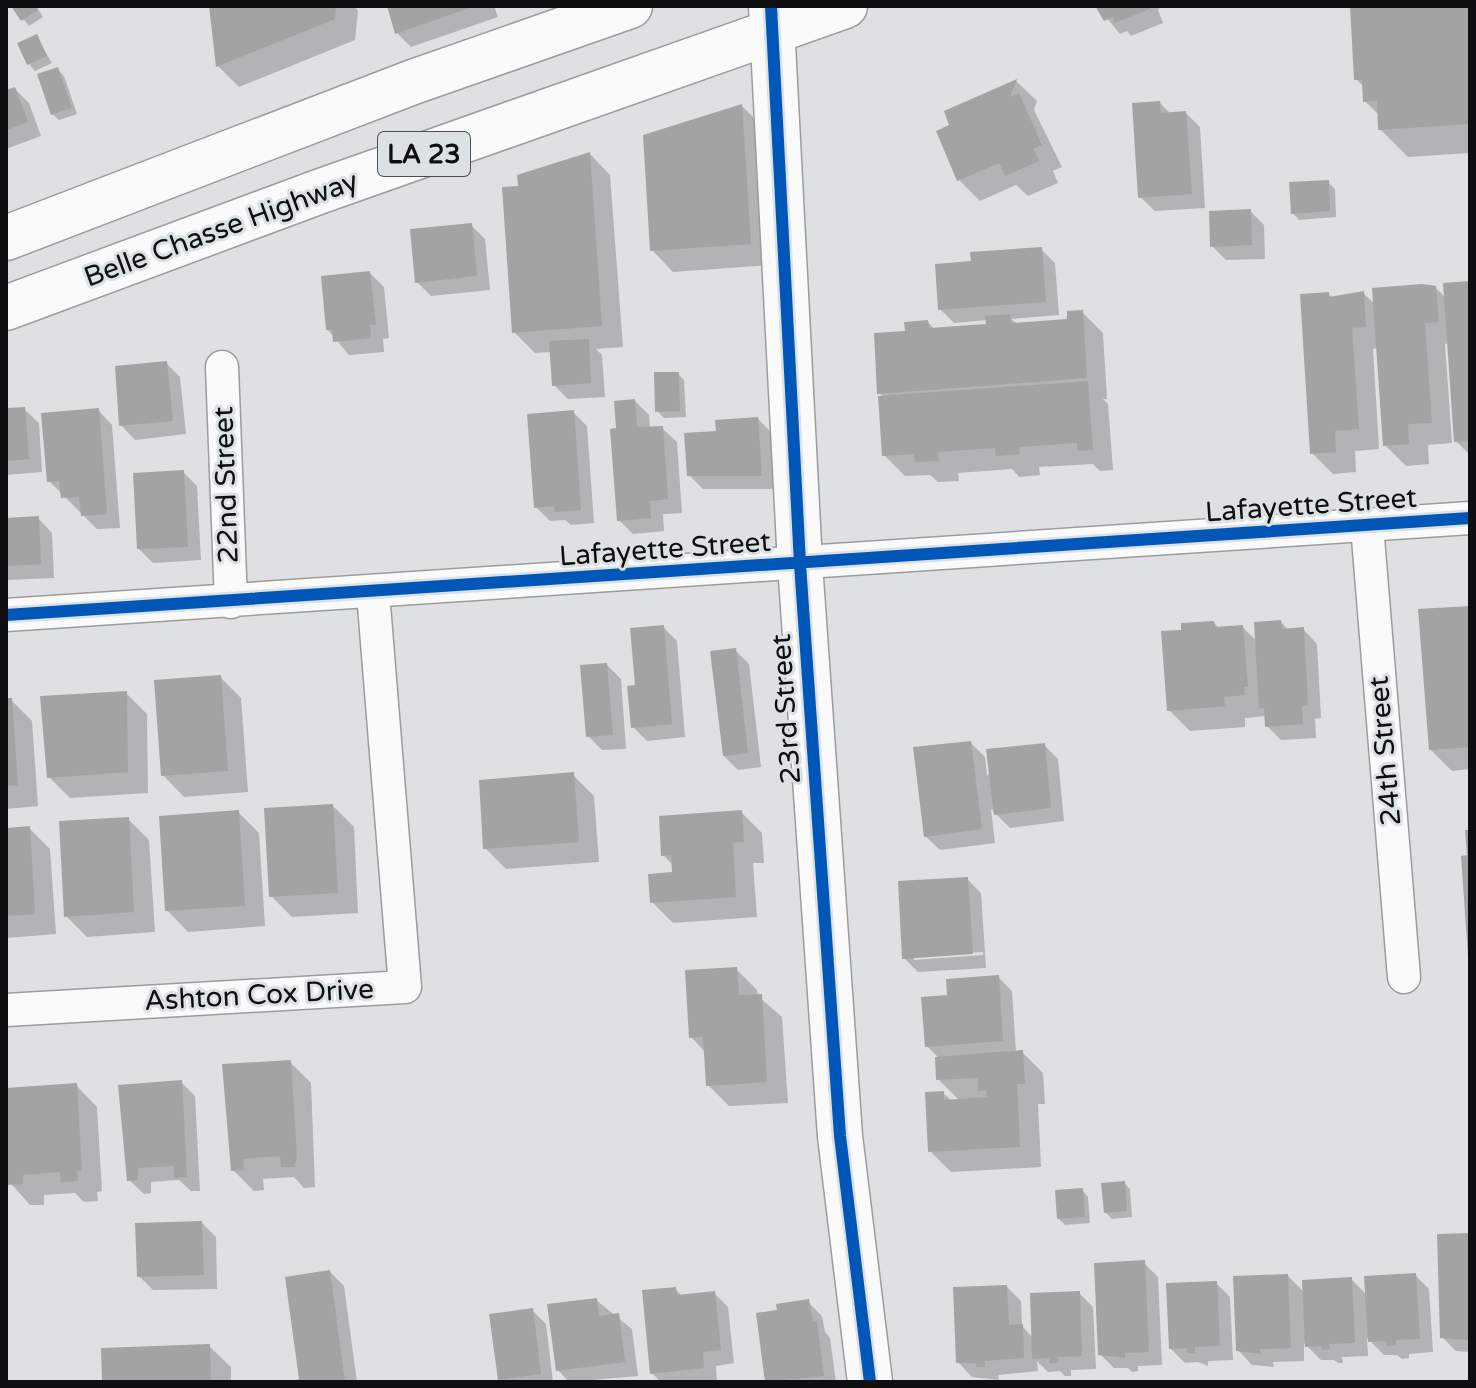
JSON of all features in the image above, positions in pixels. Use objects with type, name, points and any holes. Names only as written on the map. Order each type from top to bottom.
[{"type":"main road","name":"LA 23","points":[[6,238],[413,82],[630,6]]},
{"type":"main road","name":"Belle Chasse Highway","points":[[6,308],[772,19],[845,6]]},
{"type":"main road","name":"23rd Street","points":[[772,19],[800,564],[840,1136],[870,1382]]},
{"type":"street","name":"22nd Street","points":[[222,367],[231,602]]},
{"type":"street","name":"Lafayette Street","points":[[6,615],[1470,518]]},
{"type":"street","name":"24th Street","points":[[1367,526],[1404,977]]},
{"type":"street","name":"Ashton Cox Drive","points":[[6,1010],[405,987],[373,593]]},
{"type":"building","points":[[11,6],[35,6],[38,10],[21,21]]},
{"type":"building","points":[[209,6],[336,6],[335,19],[216,67]]},
{"type":"building","points":[[387,6],[475,6],[395,34]]},
{"type":"building","points":[[1095,6],[1149,6],[1150,9],[1115,23],[1113,17],[1104,21]]},
{"type":"building","points":[[1350,6],[1470,6],[1470,124],[1378,130],[1377,101],[1363,102],[1362,80],[1354,80]]},
{"type":"building","points":[[37,34],[47,56],[27,65],[17,43]]},
{"type":"building","points":[[58,67],[72,108],[51,115],[37,74]]},
{"type":"building","points":[[1017,79],[1010,97],[1019,93],[1042,145],[1033,149],[1039,161],[1005,176],[999,163],[957,181],[936,131],[949,125],[944,111]]},
{"type":"building","points":[[15,87],[28,122],[6,130],[6,90]]},
{"type":"building","points":[[1160,101],[1161,113],[1186,111],[1192,194],[1138,198],[1132,103]]},
{"type":"building","points":[[742,104],[751,244],[650,251],[643,135]]},
{"type":"building","points":[[590,152],[602,326],[512,333],[502,187],[518,186],[517,175]]},
{"type":"building","points":[[1329,180],[1330,211],[1291,214],[1289,182]]},
{"type":"building","points":[[1251,209],[1252,245],[1210,247],[1209,211]]},
{"type":"building","points":[[472,223],[477,276],[415,283],[410,229]]},
{"type":"building","points":[[1042,247],[1046,302],[938,310],[935,264],[971,261],[970,252]]},
{"type":"building","points":[[370,271],[376,325],[370,325],[371,338],[333,342],[332,330],[326,330],[321,276]]},
{"type":"building","points":[[1470,281],[1470,440],[1454,442],[1443,283]]},
{"type":"building","points":[[1422,284],[1436,286],[1439,322],[1425,323],[1432,423],[1408,424],[1409,444],[1383,446],[1372,288]]},
{"type":"building","points":[[1364,291],[1366,327],[1352,328],[1359,429],[1335,431],[1336,452],[1310,454],[1300,294],[1329,292],[1329,297]]},
{"type":"building","points":[[1083,310],[1087,378],[877,394],[874,333],[905,331],[904,322],[928,320],[929,328],[986,324],[985,316],[1010,314],[1011,323],[1067,319],[1067,311]]},
{"type":"building","points":[[589,339],[591,383],[552,386],[549,341]]},
{"type":"building","points":[[167,361],[173,421],[119,426],[115,366]]},
{"type":"building","points":[[654,372],[679,372],[680,411],[655,412]]},
{"type":"building","points":[[1088,381],[1093,450],[1077,451],[1077,443],[1019,447],[1020,454],[996,456],[995,448],[938,452],[939,461],[915,462],[914,454],[882,456],[878,396]]},
{"type":"building","points":[[635,399],[637,427],[663,426],[668,499],[650,501],[651,518],[617,521],[610,429],[616,428],[614,401]]},
{"type":"building","points":[[25,407],[29,459],[6,461],[6,408]]},
{"type":"building","points":[[99,408],[107,514],[81,516],[79,497],[61,498],[59,481],[47,482],[41,413]]},
{"type":"building","points":[[574,410],[581,510],[555,512],[554,506],[534,508],[527,414]]},
{"type":"building","points":[[758,417],[762,476],[687,476],[684,433],[716,431],[715,420]]},
{"type":"building","points":[[184,470],[188,547],[137,549],[133,473]]},
{"type":"building","points":[[39,516],[41,564],[6,566],[6,518]]},
{"type":"building","points":[[1470,606],[1470,747],[1429,750],[1418,609]]},
{"type":"building","points":[[1281,620],[1282,629],[1304,627],[1308,705],[1302,706],[1303,724],[1265,727],[1264,708],[1259,709],[1254,622]]},
{"type":"building","points":[[1214,621],[1215,627],[1243,625],[1248,687],[1244,687],[1245,695],[1224,697],[1225,706],[1167,711],[1161,631],[1181,630],[1181,623]]},
{"type":"building","points":[[664,625],[672,724],[631,728],[627,686],[635,685],[630,628]]},
{"type":"building","points":[[736,648],[748,753],[723,756],[710,651]]},
{"type":"building","points":[[607,663],[613,735],[586,737],[580,665]]},
{"type":"building","points":[[221,675],[228,771],[161,776],[154,680]]},
{"type":"building","points":[[127,691],[128,772],[47,778],[40,696]]},
{"type":"building","points":[[6,698],[12,698],[18,785],[6,786]]},
{"type":"building","points":[[971,741],[982,829],[924,837],[913,747]]},
{"type":"building","points":[[1045,743],[1051,808],[994,815],[986,749]]},
{"type":"building","points":[[574,772],[579,842],[483,849],[479,780]]},
{"type":"building","points":[[333,804],[338,893],[269,897],[264,808]]},
{"type":"building","points":[[239,810],[245,906],[165,911],[159,816]]},
{"type":"building","points":[[742,810],[744,842],[733,843],[736,897],[650,903],[648,874],[672,872],[671,855],[661,856],[659,816]]},
{"type":"building","points":[[129,817],[134,912],[64,917],[59,821]]},
{"type":"building","points":[[30,826],[35,914],[6,916],[6,828]]},
{"type":"building","points":[[1465,830],[1470,830],[1468,956],[1461,856],[1467,855]]},
{"type":"building","points":[[968,877],[973,954],[902,959],[898,881]]},
{"type":"building","points":[[737,967],[739,995],[762,994],[767,1082],[706,1086],[703,1037],[689,1038],[685,970]]},
{"type":"building","points":[[999,975],[1003,1041],[925,1047],[921,997],[947,995],[946,979]]},
{"type":"building","points":[[1023,1050],[1025,1084],[1017,1084],[1020,1147],[928,1152],[925,1092],[944,1091],[944,1100],[987,1097],[986,1090],[978,1091],[978,1078],[936,1080],[935,1057]]},
{"type":"building","points":[[291,1060],[297,1157],[294,1167],[281,1167],[280,1156],[243,1159],[244,1170],[231,1171],[222,1064]]},
{"type":"building","points":[[182,1080],[187,1177],[174,1178],[174,1166],[138,1168],[138,1180],[127,1181],[118,1085]]},
{"type":"building","points":[[77,1083],[82,1171],[77,1171],[78,1181],[61,1182],[60,1172],[23,1175],[23,1184],[6,1185],[6,1088]]},
{"type":"building","points":[[1125,1181],[1127,1211],[1104,1213],[1101,1183]]},
{"type":"building","points":[[1083,1188],[1085,1217],[1057,1219],[1055,1190]]},
{"type":"building","points":[[202,1221],[204,1275],[137,1277],[135,1223]]},
{"type":"building","points":[[1470,1233],[1469,1340],[1440,1338],[1437,1234]]},
{"type":"building","points":[[1145,1260],[1149,1352],[1125,1353],[1125,1358],[1098,1355],[1094,1263]]},
{"type":"building","points":[[330,1270],[345,1382],[291,1382],[299,1379],[285,1277]]},
{"type":"building","points":[[1416,1273],[1420,1339],[1396,1340],[1396,1345],[1386,1346],[1386,1341],[1368,1342],[1364,1276]]},
{"type":"building","points":[[1288,1274],[1291,1348],[1260,1349],[1261,1354],[1236,1351],[1233,1276]]},
{"type":"building","points":[[1352,1277],[1355,1343],[1329,1344],[1330,1349],[1322,1350],[1322,1346],[1305,1347],[1302,1280]]},
{"type":"building","points":[[1217,1281],[1220,1346],[1195,1347],[1195,1353],[1187,1353],[1187,1348],[1169,1349],[1166,1283]]},
{"type":"building","points":[[1007,1285],[1009,1325],[1023,1324],[1024,1358],[985,1361],[985,1367],[976,1367],[976,1363],[956,1363],[953,1287]]},
{"type":"building","points":[[676,1287],[677,1295],[715,1291],[721,1350],[703,1352],[704,1368],[650,1374],[642,1290]]},
{"type":"building","points":[[1080,1291],[1082,1356],[1058,1357],[1058,1363],[1049,1363],[1049,1358],[1032,1359],[1030,1293]]},
{"type":"building","points":[[597,1298],[599,1316],[619,1313],[625,1362],[556,1371],[547,1304]]},
{"type":"building","points":[[809,1299],[813,1322],[817,1321],[824,1376],[765,1382],[756,1313],[777,1310],[776,1304]]},
{"type":"building","points":[[533,1308],[541,1374],[498,1380],[489,1314]]},
{"type":"building","points":[[210,1344],[211,1382],[102,1382],[101,1348]]},
{"type":"cycle path","points":[[771,6],[800,564],[840,1136],[870,1382]]},
{"type":"cycle path","points":[[6,615],[1470,518]]}]
